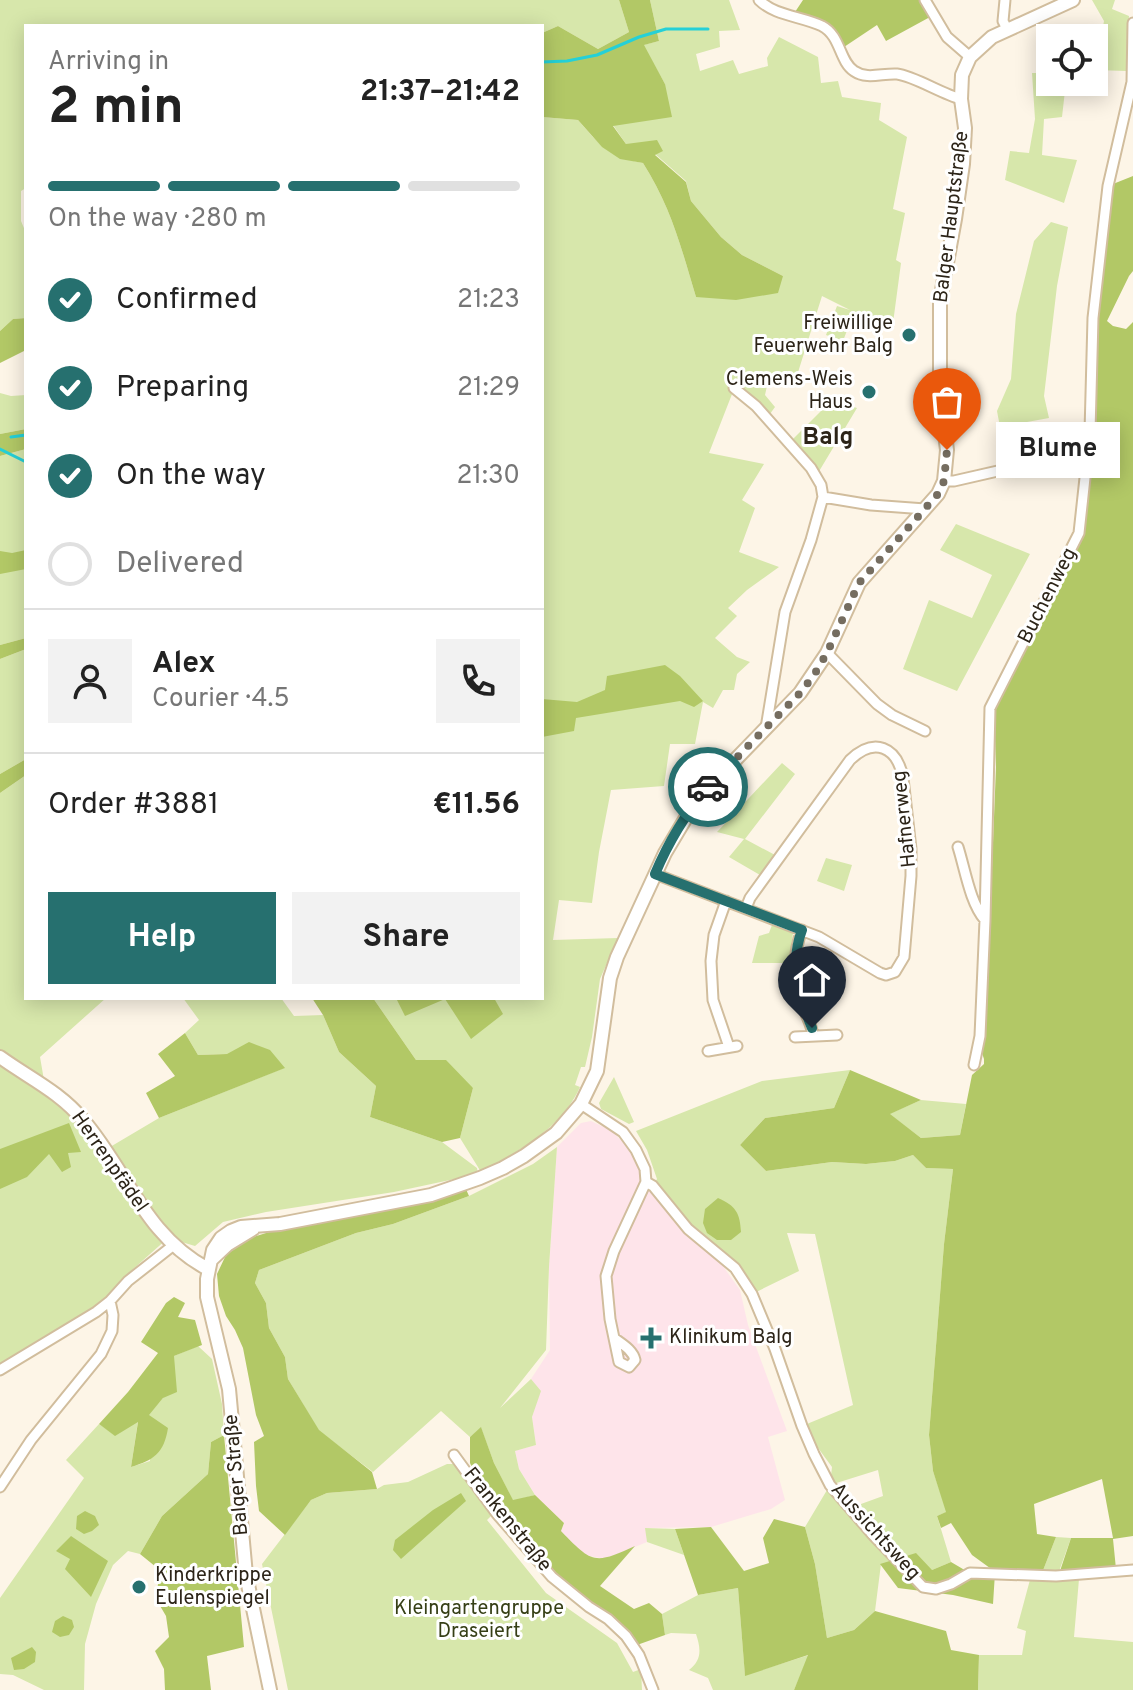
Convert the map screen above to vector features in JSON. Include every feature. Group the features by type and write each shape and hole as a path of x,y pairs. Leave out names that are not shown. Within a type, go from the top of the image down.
{"street":[{"path":"759,0 767,8 826,28 836,39 854,72 904,76 961,99"},
{"path":"925,0 947,37 970,57 979,47 1007,29 1073,0"},
{"path":"1005,0 1003,21 1007,29"},
{"name":"Buchenweg","path":"974,1065 980,1036 990,708 1079,533 1090,432 1093,318 1108,186 1132,82 1133,27"},
{"name":"Balger Hauptstraße","path":"944,481 947,450 940,395 940,301 963,164 965,128 962,75 970,57"},
{"path":"734,388 756,406 811,468 821,485 823,497 785,612 766,728"},
{"path":"210,1264 213,1250 221,1238 241,1227 316,1218 431,1195 503,1168 543,1144 565,1124 594,1081 610,978 665,853 693,806 814,675 859,583 938,494 944,481 1055,458 1090,432"},
{"path":"823,497 925,509"},
{"path":"827,653 877,704 925,731"},
{"name":"Hafnerweg","path":"746,908 750,898 850,760 865,748 880,747 894,755 901,767 911,849 904,957 897,970 891,974 880,973 802,930"},
{"path":"958,847 970,888 985,920"},
{"path":"655,874 802,930 795,973 813,1036"},
{"path":"708,1051 733,1046 713,1000 711,961 714,935 726,901"},
{"path":"795,1037 837,1035"},
{"name":"Herrenpfädel","path":"0,1057 66,1101 96,1136 152,1223 190,1259 210,1264"},
{"name":"Aussichtsweg","path":"581,1104 623,1132 645,1169 646,1182 653,1186 688,1229 735,1268 752,1294 802,1426 830,1485 923,1587 936,1589 970,1573 1056,1576 1133,1570"},
{"path":"614,1338 606,1276 614,1251 646,1182"},
{"path":"0,1370 96,1312 128,1281 175,1244"},
{"name":"Balger Straße","path":"210,1264 207,1297 229,1389 246,1575 270,1690"},
{"path":"1,1485 31,1440 101,1354 112,1331 110,1301"},
{"name":"Frankenstraße","path":"454,1455 497,1514 552,1577 626,1636 639,1655 653,1690"}],"shaded area":[{"name":"Klinikum Balg","path":"591,1121 612,1131 631,1151 653,1186 710,1248 740,1290 748,1325 787,1431 768,1437 785,1500 771,1509 711,1527 646,1528 647,1542 606,1559 584,1555 561,1531 564,1523 535,1495 519,1469 515,1451 536,1445 532,1417 540,1391 531,1379 550,1350 549,1267 557,1147 581,1123"}],"green space":[{"path":"0,0 619,0 629,32 598,49 558,26 544,32 544,24 24,24 24,189 21,191 21,221 24,228 24,318 13,319 0,331"},
{"path":"619,0 650,0 659,41 644,45 665,84 672,117 613,126 626,144 657,140 663,151 655,155 686,182 691,201 721,237 742,255 783,276 778,293 736,300 696,297 668,212 643,163 620,159 602,147 578,120 544,117 544,32 558,26 598,49 629,32"},
{"path":"650,0 729,0 740,30 719,31 720,47 696,54 700,71 733,60 739,74 768,66 767,58 779,37 818,57 821,83 838,81 842,97 881,103 879,120 907,137 893,209 905,213 896,260 901,263 893,323 869,319 854,312 843,341 826,335 837,306 850,310 822,296 794,385 769,377 765,395 775,407 767,418 734,389 709,453 764,464 742,500 755,508 739,552 779,567 728,608 737,616 715,638 737,657 750,662 737,674 734,690 723,690 713,708 703,702 695,744 670,744 664,786 611,790 592,903 559,900 553,940 618,938 600,979 585,1067 581,1067 575,1085 580,1087 572,1102 551,1126 524,1147 481,1172 460,1138 473,1088 416,1060 374,1000 544,1000 544,117 578,120 606,149 643,163 668,212 696,297 783,276 742,255 721,237 691,201 686,181 655,154 626,144 613,125 665,84 643,45 659,41"},
{"path":"803,0 919,0 930,17 886,41 877,25 844,47 828,25 795,12"},
{"path":"1092,0 1115,0 1112,9 1129,16 1126,71 1108,70 1108,24 1103,24"},
{"path":"1032,73 1036,73 1036,96 1064,96 1062,117 1044,119 1042,155 1077,160 1064,203 1005,180 1010,151 1029,153 1035,119"},
{"path":"1133,176 1133,271 1107,321 1126,329 1133,322 1133,1536 1113,1539 1116,1569 1059,1574 1071,1538 1113,1538 1102,1479 1034,1504 1037,1534 1056,1537 1042,1573 995,1573 993,1604 898,1588 880,1564 916,1553 932,1570 951,1562 987,1580 994,1571 972,1555 951,1523 941,1528 937,1516 946,1512 933,1471 929,1435 953,1169 926,1168 913,1155 895,1161 866,1164 832,1162 766,1171 740,1145 765,1118 834,1108 850,1070 921,1100 890,1114 921,1138 960,1135 972,1075 984,1064 981,1050 988,968 996,767 994,709 1083,537 1093,433 1092,345 1108,186"},
{"path":"1051,222 1068,227 1057,286 1044,396 1049,418 1000,427 997,411 1011,379 1016,314 1034,241"},
{"path":"24,318 24,351 0,363 0,331 13,319"},
{"path":"0,393 24,395 24,429 0,434"},
{"path":"832,400 857,408 818,473 792,440"},
{"path":"24,429 24,450 0,456 0,434"},
{"path":"24,450 24,639 0,645 0,456"},
{"path":"956,524 1030,554 957,691 903,669 929,600 972,618 992,575 940,550"},
{"path":"24,550 24,569 0,574 0,551"},
{"path":"24,639 24,650 0,659 0,645"},
{"path":"24,650 24,760 0,774 0,659"},
{"path":"665,665 703,701 694,707 680,701 576,718 574,731 544,737 544,699 577,702 605,690 607,676"},
{"path":"24,760 24,776 0,793 0,774"},
{"path":"782,763 795,774 745,839 775,855 760,875 729,857 744,839 717,832"},
{"path":"24,776 24,1000 104,1000 40,1057 45,1086 105,1150 159,1118 284,1068 227,1054 198,1055 185,1033 199,1020 184,1000 282,1000 294,1016 323,1015 339,1052 376,1086 370,1117 442,1142 477,1168 478,1174 223,1222 195,1246 168,1238 122,1279 98,1308 0,1366 0,1066 37,1082 0,1057 0,793"},
{"path":"826,858 852,865 844,891 817,881"},
{"path":"772,925 793,933 789,963 752,963 759,936 769,933"},
{"path":"313,1000 374,1000 416,1060 446,1060 473,1088 460,1138 442,1142 370,1117 376,1086 339,1052"},
{"path":"397,1000 443,1000 405,1016"},
{"path":"446,1000 495,1000 503,1014 471,1039"},
{"path":"185,1033 198,1055 227,1054 249,1042 270,1050 285,1068 159,1118 146,1093 175,1076 158,1054"},
{"path":"850,1070 834,1108 765,1118 740,1145 766,1171 832,1162 866,1164 895,1161 913,1155 926,1168 953,1169 929,1435 933,1471 947,1512 937,1516 951,1562 932,1570 881,1564 875,1611 854,1630 827,1638 815,1564 805,1527 830,1485 832,1467 802,1426 853,1405 815,1234 787,1233 799,1271 752,1294 735,1268 688,1229 653,1186 657,1179 647,1150 636,1131 762,1081","holes":["878,1470 883,1496 850,1508 830,1485"]},
{"path":"614,1077 634,1122 629,1124 601,1109 599,1103"},
{"path":"921,1100 966,1104 960,1135 921,1138 889,1114"},
{"path":"69,1123 81,1152 68,1153 71,1167 62,1172 49,1154 27,1177 0,1189 0,1149"},
{"path":"557,1147 546,1350 500,1408 531,1379 541,1391 532,1417 536,1445 515,1451 519,1469 535,1495 513,1501 481,1428 470,1437 441,1411 373,1472 319,1431 288,1379 285,1357 269,1328 266,1303 255,1283 259,1270 356,1233 393,1224 469,1196 533,1164"},
{"path":"465,1187 469,1196 393,1224 356,1233 259,1270 255,1283 266,1303 269,1328 285,1357 288,1379 319,1430 372,1472 377,1489 327,1493 311,1500 285,1535 259,1511 254,1442 264,1436 256,1415 243,1348 219,1296 217,1274 226,1255 250,1238 295,1224"},
{"path":"718,1198 733,1207 740,1220 741,1232 731,1240 717,1240 707,1233 703,1223 705,1209"},
{"path":"174,1297 185,1303 178,1317 195,1320 202,1345 174,1356 177,1392 163,1398 149,1415 168,1428 164,1444 152,1458 131,1467 138,1422 115,1436 99,1424 158,1353 141,1342 166,1303"},
{"path":"198,1346 212,1359 222,1404 224,1435 211,1442 208,1474 162,1516 140,1554 128,1551 113,1565 96,1604 85,1644 84,1690 44,1690 13,1675 0,1674 0,1598 84,1478 66,1460 99,1424 115,1435 138,1421 131,1467 150,1461 148,1415 163,1398 174,1356"},
{"path":"481,1427 494,1463 513,1500 535,1495 564,1523 561,1531 580,1550 594,1558 610,1556 635,1546 600,1586 634,1609 649,1603 662,1614 665,1635 637,1645 552,1577 482,1489 470,1463 470,1437"},
{"path":"224,1435 244,1647 207,1656 211,1690 165,1690 164,1669 155,1651 169,1637 166,1616 156,1599 156,1567 140,1554 162,1516 208,1474 211,1442"},
{"name":"Kleingartengruppe Draseiert","path":"447,1464 457,1467 494,1513 487,1520 546,1593 617,1643 633,1672 641,1669 642,1690 288,1690 262,1564 311,1500 327,1493 377,1489 408,1482"},
{"path":"461,1493 466,1501 401,1559 393,1550 395,1540"},
{"path":"85,1511 95,1516 99,1525 84,1534 76,1529 77,1516"},
{"path":"774,1519 805,1527 815,1564 827,1638 854,1630 875,1611 946,1631 951,1650 979,1655 978,1690 794,1690 808,1655 745,1676 738,1588 698,1595 675,1529 711,1527 744,1571 769,1563 763,1538"},
{"path":"645,1528 675,1529 684,1555 647,1542"},
{"path":"71,1536 108,1561 91,1597 65,1569 70,1559 56,1551"},
{"path":"1056,1537 1071,1538 1057,1577 1079,1579 1074,1637 1133,1642 1133,1690 978,1690 979,1655 1022,1655 1026,1631 1017,1628 1031,1576 1042,1573"},
{"path":"738,1588 745,1675 809,1655 794,1690 713,1690 708,1678 689,1670 699,1654 696,1634 665,1635 662,1614 698,1595"},
{"path":"63,1616 72,1620 74,1627 69,1635 60,1637 52,1632 55,1621"},
{"path":"32,1647 36,1652 35,1662 24,1669 14,1670 11,1658"}],"waterway":[{"path":"544,62 597,55 666,29 708,29"},
{"path":"11,437 24,435"},
{"path":"0,449 24,461"}],"way so far":[{"path":"708,787 814,675 859,583 938,494 944,481 947,450"}],"place":[{"name":"Freiwillige Feuerwehr Balg","path":"909,335"},
{"name":"Clemens-Weis Haus","path":"869,392"},
{"name":"Blume","path":"947,450"},
{"name":"Klinikum Balg","path":"651,1338"},
{"name":"Kinderkrippe Eulenspiegel","path":"139,1587"}],"district":[{"name":"Balg","path":"828,438"}],"route":[{"path":"708,787 680,825 655,874 802,930 795,958 795,973 802,1005 812,1028"}]}
